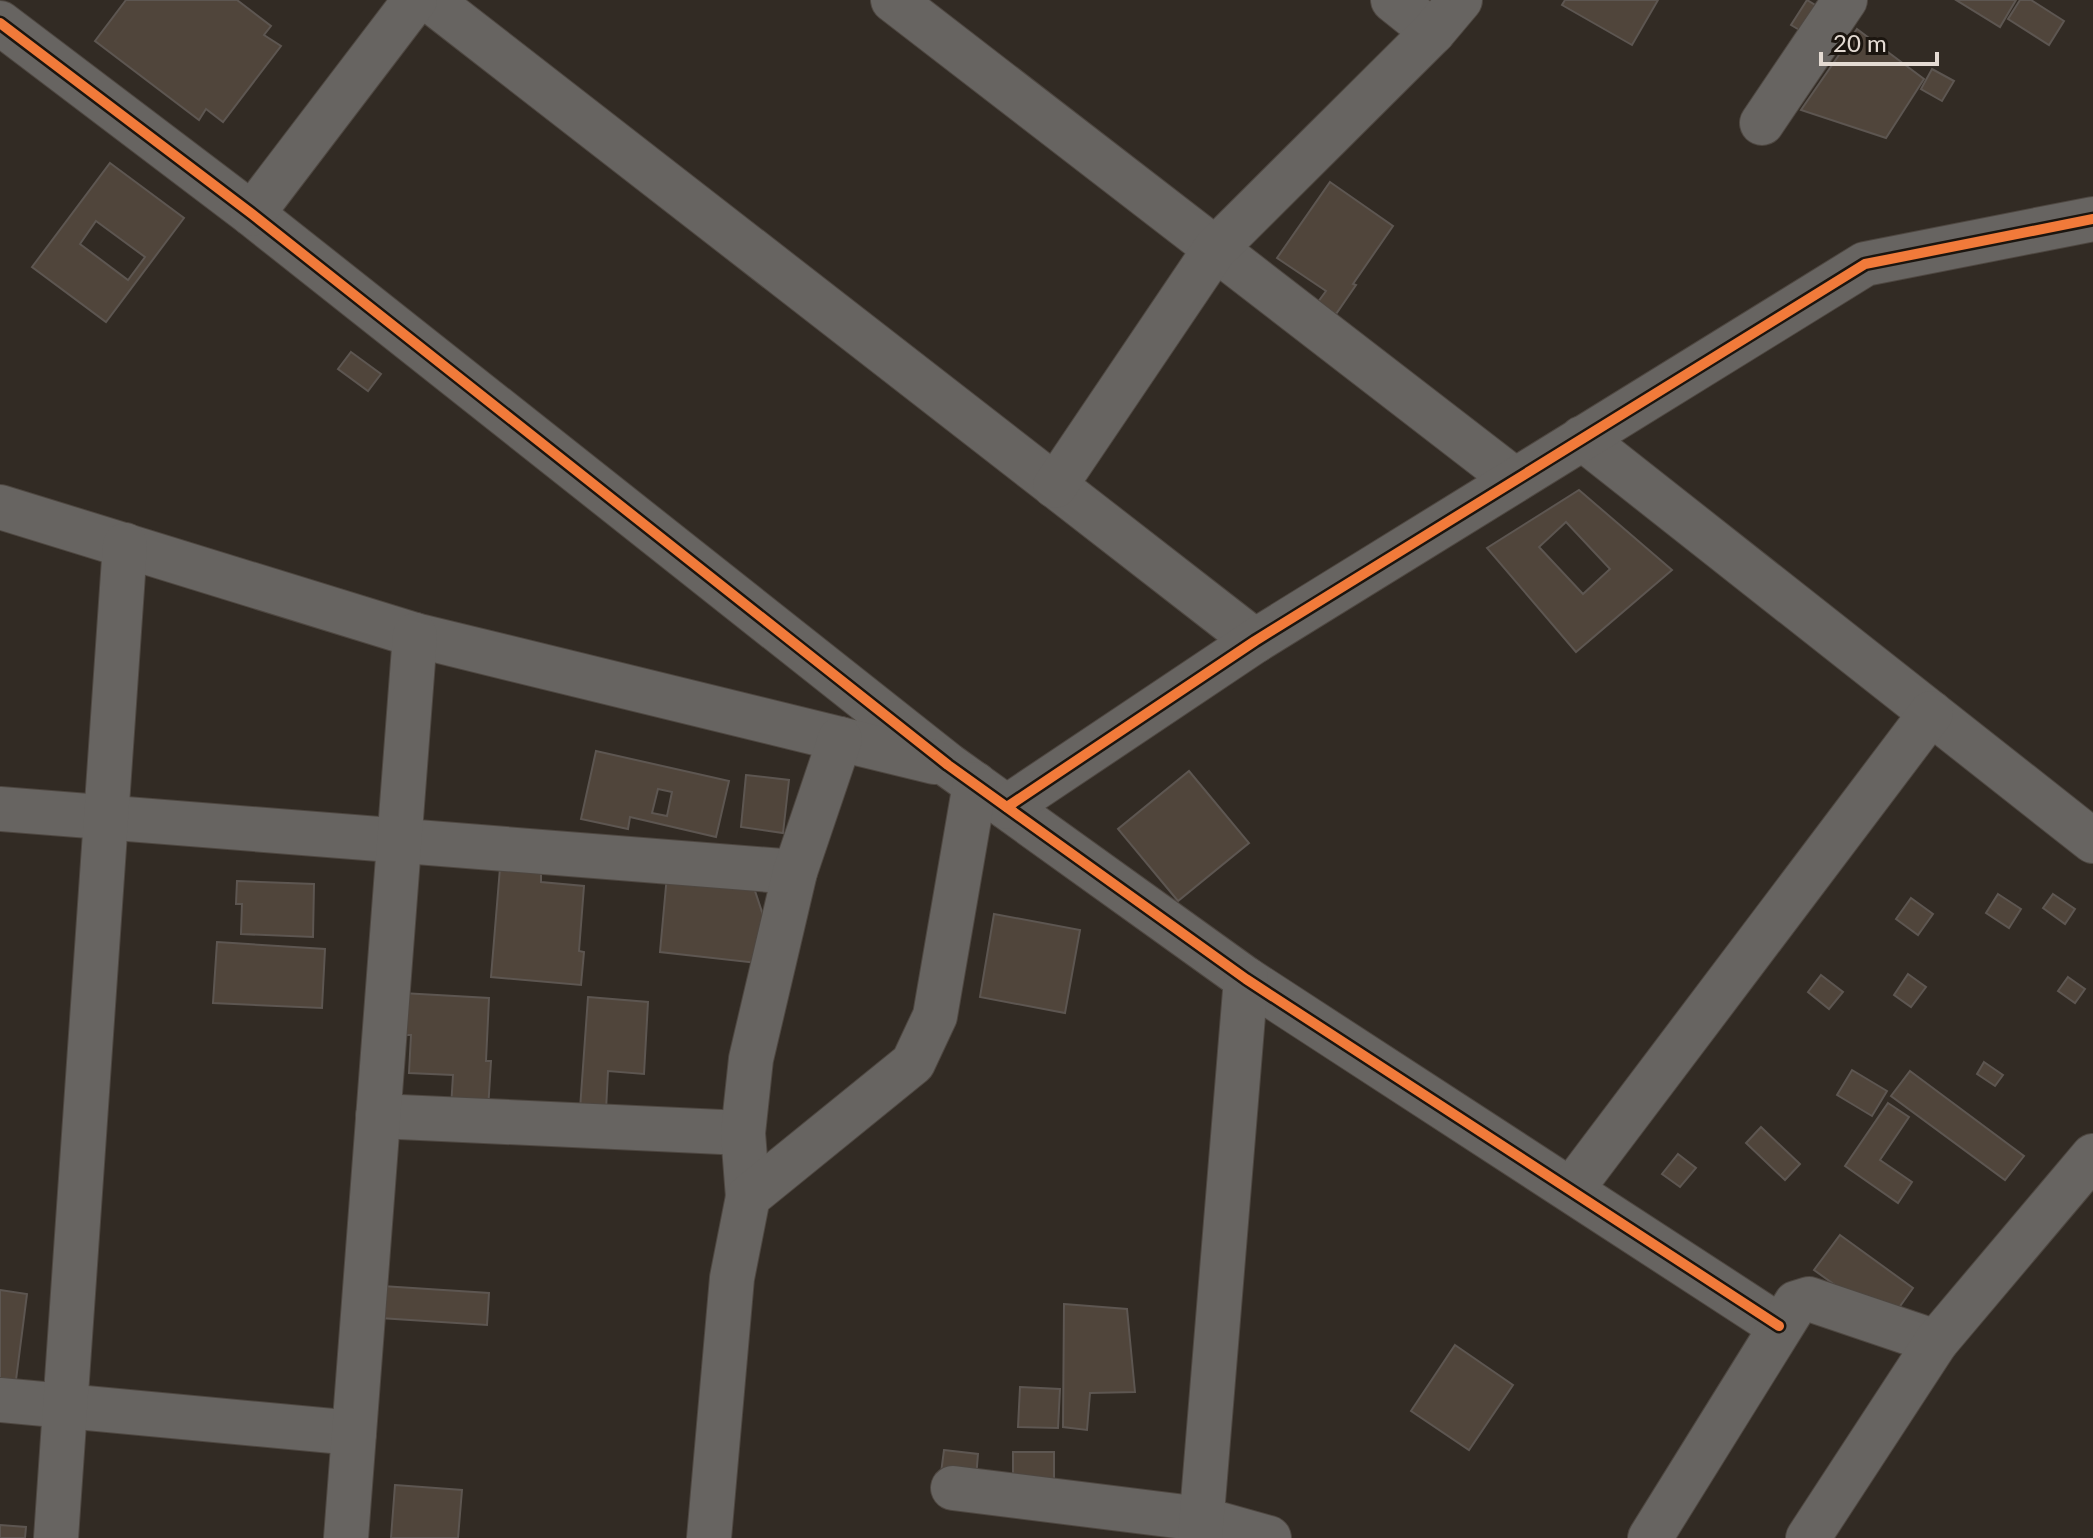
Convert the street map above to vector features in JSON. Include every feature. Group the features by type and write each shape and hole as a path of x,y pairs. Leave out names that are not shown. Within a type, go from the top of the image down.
{"street":[{"path":"252,214 415,0"},
{"path":"430,0 1255,641"},
{"path":"893,0 1515,480"},
{"path":"1055,486 1215,249 1446,16 1393,0"},
{"path":"1762,123 1845,0"},
{"path":"0,23 252,214 977,785 1246,979 1779,1326"},
{"path":"0,507 415,635 840,739 977,785 1255,641 1865,264 2093,219"},
{"path":"1582,438 2093,841"},
{"path":"56,1538 125,545"},
{"path":"346,1538 415,635"},
{"path":"1571,1190 1931,713"},
{"path":"709,1538 732,1278 748,1197 743,1133 751,1059 795,872 840,739"},
{"path":"748,1197 913,1063 935,1016 977,785"},
{"path":"0,809 795,872"},
{"path":"1200,1528 1246,979"},
{"path":"378,1116 743,1133"},
{"path":"1808,1538 1936,1342 2093,1156"},
{"path":"1650,1538 1796,1303 1809,1299 1936,1342"},
{"path":"0,1400 354,1433"},
{"path":"953,1488 1269,1538"}],"building":[{"path":"126,0 237,0 271,26 264,35 281,46 223,122 206,109 199,120 95,41"},
{"path":"1565,0 1658,0 1632,45 1562,5"},
{"path":"1807,0 1845,23 1830,48 1791,25"},
{"path":"1956,0 2016,0 2000,27"},
{"path":"2020,0 2031,0 2064,21 2049,45 2008,19"},
{"path":"1857,29 1924,79 1886,138 1801,110"},
{"path":"1932,69 1954,81 1942,101 1921,89"},
{"path":"110,163 184,218 106,322 32,267","holes":["96,221 145,257 128,280 80,244"]},
{"path":"1330,182 1393,226 1336,314 1318,302 1326,291 1277,258"},
{"path":"351,352 381,374 368,391 338,369"},
{"path":"1579,490 1672,570 1576,652 1487,548","holes":["1566,522 1610,569 1583,594 1539,547"]},
{"path":"596,751 729,781 716,837 630,817 628,829 581,819","holes":["658,789 672,792 667,816 652,813"]},
{"path":"1189,771 1249,843 1178,901 1118,829"},
{"path":"746,775 789,780 783,833 741,827"},
{"path":"500,868 541,872 541,882 584,886 579,951 584,952 581,985 491,977"},
{"path":"667,875 753,885 765,921 757,963 660,952"},
{"path":"237,881 314,884 313,937 241,934 242,904 236,904"},
{"path":"1998,894 2021,909 2009,928 1986,913"},
{"path":"2053,894 2075,909 2065,924 2043,908"},
{"path":"1911,898 1933,914 1918,935 1896,919"},
{"path":"994,914 1080,930 1065,1013 980,997"},
{"path":"217,942 325,949 322,1008 213,1003"},
{"path":"1908,974 1926,987 1911,1007 1894,995"},
{"path":"1821,975 1843,992 1829,1009 1808,992"},
{"path":"2068,977 2085,989 2075,1003 2058,991"},
{"path":"402,993 489,998 486,1061 491,1061 488,1110 451,1108 453,1075 409,1073 411,1035 400,1035"},
{"path":"588,997 648,1002 644,1074 608,1071 606,1111 580,1109"},
{"path":"1984,1062 2003,1075 1995,1086 1977,1074"},
{"path":"1852,1070 1887,1091 1872,1116 1837,1095"},
{"path":"1910,1071 2024,1156 2005,1180 1891,1096"},
{"path":"1888,1103 1909,1117 1880,1160 1912,1182 1898,1203 1845,1166"},
{"path":"1761,1127 1800,1164 1785,1180 1746,1143"},
{"path":"1678,1154 1696,1168 1680,1187 1662,1174"},
{"path":"1840,1235 1913,1288 1888,1323 1814,1270"},
{"path":"382,1286 489,1293 487,1325 380,1318"},
{"path":"0,1290 27,1294 16,1380 0,1378"},
{"path":"1064,1304 1127,1309 1135,1392 1090,1393 1087,1430 1063,1427"},
{"path":"1455,1345 1513,1385 1469,1450 1411,1411"},
{"path":"1020,1387 1060,1389 1058,1428 1018,1427"},
{"path":"944,1450 978,1454 976,1478 941,1473"},
{"path":"1013,1452 1054,1452 1054,1484 1013,1483"},
{"path":"395,1485 462,1490 458,1538 391,1538"},
{"path":"0,1525 26,1527 25,1538 0,1538"}],"cycle path":[{"path":"0,23 252,214 948,765 1246,979 1779,1326"},
{"path":"1007,807 1255,641 1865,264 2093,219"}]}
